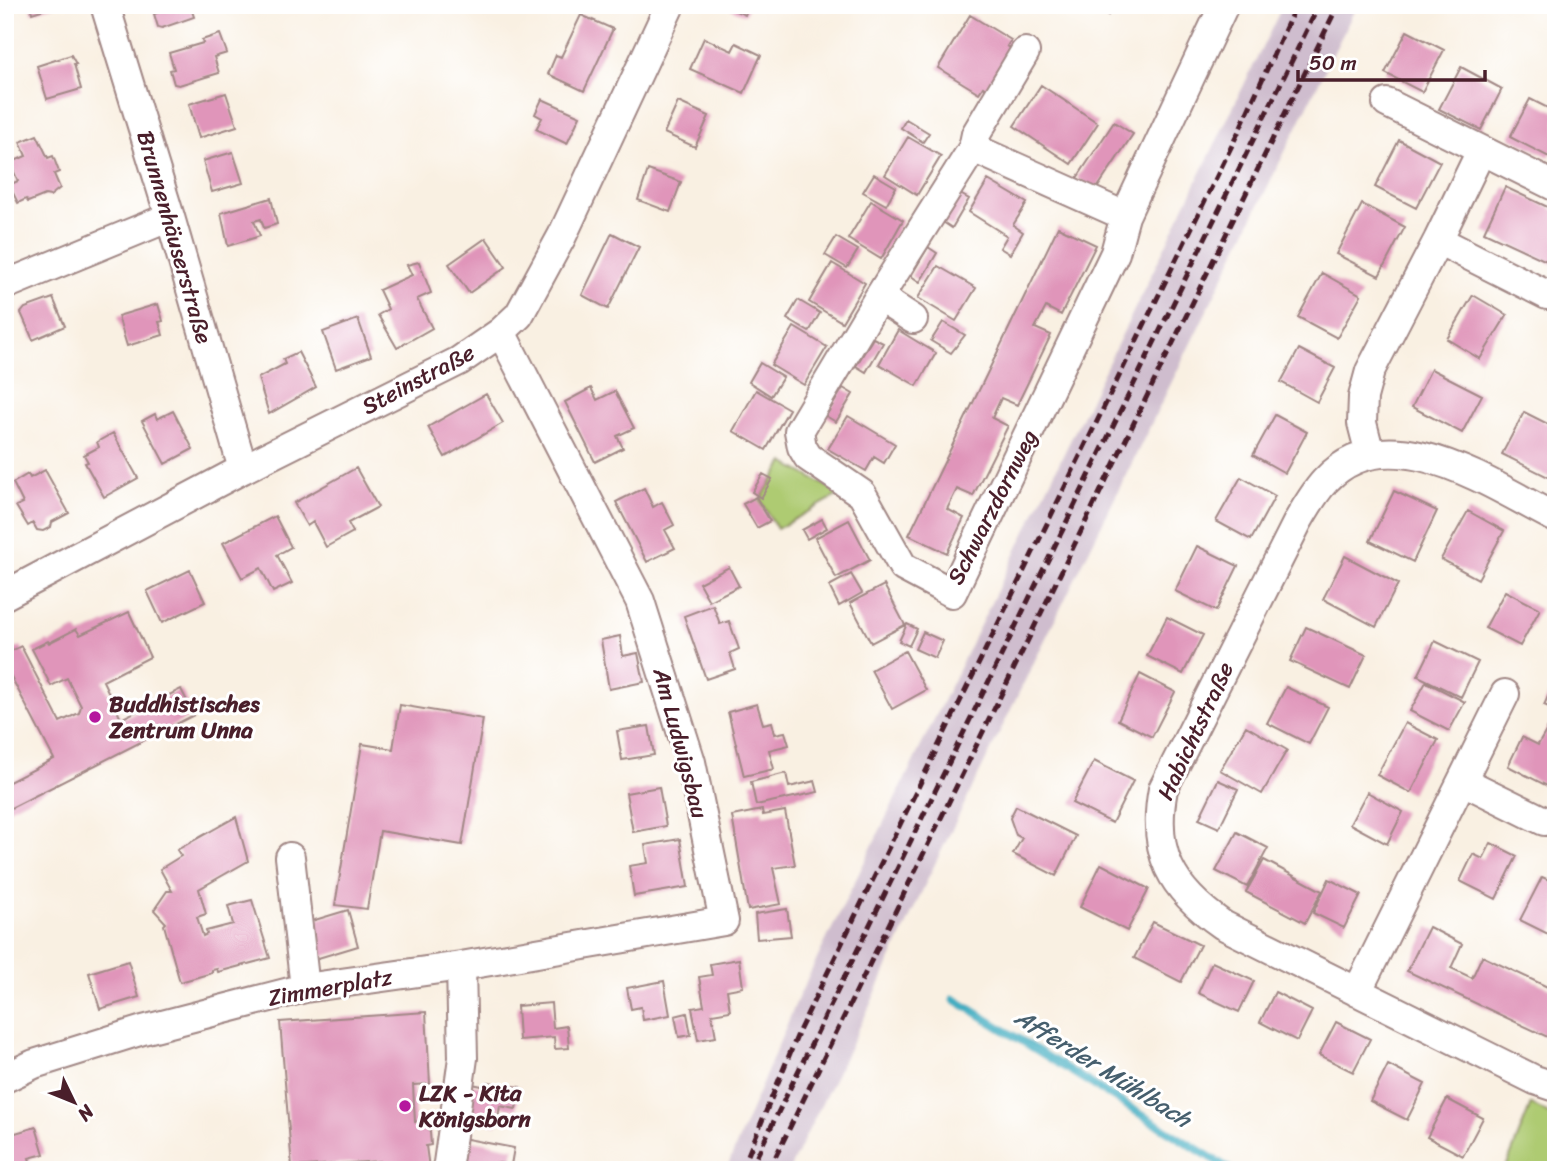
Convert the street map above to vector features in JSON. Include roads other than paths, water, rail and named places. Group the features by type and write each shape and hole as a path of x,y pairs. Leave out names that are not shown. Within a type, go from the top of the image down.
{"street":[{"name":"Brunnenhäuserstraße","path":"105,5 243,469"},
{"name":"Steinstraße","path":"5,594 243,469 459,361 501,332 519,315 562,236 670,5"},
{"name":"Schwarzdornweg","path":"1025,52 976,134 973,148 799,431 808,457 862,494 903,568 953,593 1115,253 1125,216 1224,5"},
{"path":"1387,103 1556,187"},
{"path":"973,148 1125,216"},
{"path":"1370,454 1362,423 1363,397 1370,371 1481,150"},
{"path":"5,285 170,217"},
{"path":"1438,240 1547,295"},
{"path":"879,297 913,319"},
{"name":"Am Ludwigsbau","path":"461,966 723,921 691,762 640,601 501,332"},
{"name":"Habichtstraße","path":"1556,518 1448,464 1406,453 1370,454 1335,472 1310,499 1163,789 1158,816 1162,846 1170,872 1201,910 1223,925 1535,1080 1556,1087"},
{"path":"1357,992 1505,694"},
{"path":"1463,781 1544,821"},
{"path":"290,857 305,988"},
{"path":"447,1170 463,1058 461,966"},
{"name":"Zimmerplatz","path":"5,1078 34,1063 143,1030 305,988 461,966"}],"waterway":[{"name":"Afferder Mühlbach","path":"954,999 1231,1170"}],"railway":[{"path":"748,1155 800,1029 1237,135 1296,5"},
{"path":"750,1170 1319,5"},
{"path":"769,1170 1338,5"}],"place":[{"name":"Buddhistisches Zentrum Unna","path":"95,717"},
{"name":"LZK - Kita Königsborn","path":"405,1106"}]}
